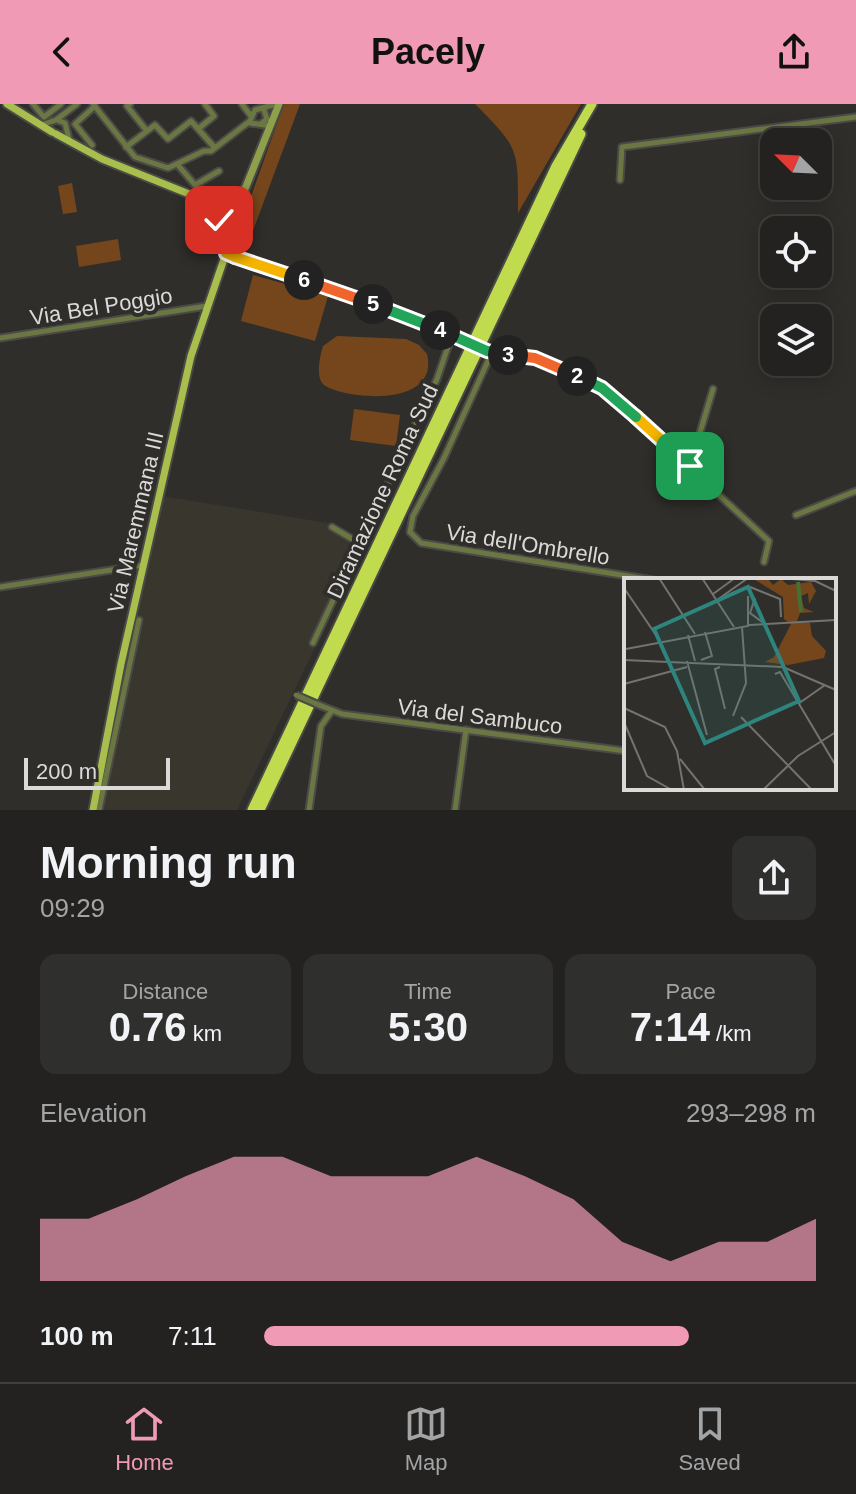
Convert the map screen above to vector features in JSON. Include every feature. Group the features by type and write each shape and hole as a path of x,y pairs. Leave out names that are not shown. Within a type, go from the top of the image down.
{"highway":[{"name":"Diramazione Roma Sud","path":"252,810 542,194 592,104"},
{"name":"Diramazione Roma Sud","path":"260,810 551,192 599,104"}],"main road":[{"path":"7,104 75,145 199,198 215,211 222,222 227,250"},
{"path":"199,198 231,198 239,204"},
{"path":"215,211 220,200"},
{"name":"Via Maremmana III","path":"93,810 191,356 227,250 232,223 241,213 239,204"},
{"path":"222,222 232,223"}],"street":[{"path":"33,104 44,117 63,104 69,110"},
{"path":"38,125 55,121 77,104"},
{"path":"130,104 127,106 147,131"},
{"path":"198,129 214,116 205,104"},
{"path":"242,104 266,140"},
{"path":"249,104 261,109 273,122"},
{"path":"261,109 278,104"},
{"path":"239,204 278,104"},
{"path":"92,145 75,124 94,105 135,157 160,167 178,165 215,148 245,125 267,119 261,109"},
{"path":"256,122 261,109"},
{"path":"55,121 54,133 62,134 69,110"},
{"path":"620,180 622,147 856,117"},
{"path":"55,121 66,126 75,145"},
{"path":"126,147 155,125 168,139 191,121 215,148"},
{"path":"256,122 273,122"},
{"path":"178,165 195,185 219,171"},
{"path":"231,198 246,183"},
{"path":"227,250 490,351 535,358 595,384 690,466 769,541 764,562"},
{"name":"Via Bel Poggio","path":"0,338 207,306"},
{"path":"313,643 437,379 452,335"},
{"name":"Via dell'Ombrello","path":"490,351 444,458 413,516 410,527 413,537 421,543 640,578"},
{"path":"690,466 713,389"},
{"path":"796,515 856,491"},
{"path":"332,527 359,543"},
{"path":"0,587 144,565"},
{"path":"99,810 139,620"},
{"path":"288,691 331,712 321,726 309,810"},
{"name":"Via del Sambuco","path":"331,712 624,751"},
{"path":"455,810 466,730"}],"shaded area":[{"path":"284,104 300,104 244,255 235,250 234,244"},
{"path":"475,104 581,104 518,213 518,175 513,151 501,131"},
{"path":"72,183 77,212 63,214 58,186"},
{"path":"118,239 121,260 79,267 76,246"},
{"path":"253,275 328,296 315,341 241,321"},
{"path":"337,336 406,339 419,345 427,354 427,373 418,385 403,393 384,396 364,396 331,388 322,383 319,365 323,346"},
{"path":"354,409 400,415 396,446 350,440"},
{"path":"162,496 334,524 346,535 366,541 237,810 95,810"}],"route":[{"path":"219,220 227,237 226,253 410,317 487,351 535,358 595,384 690,466"}]}
